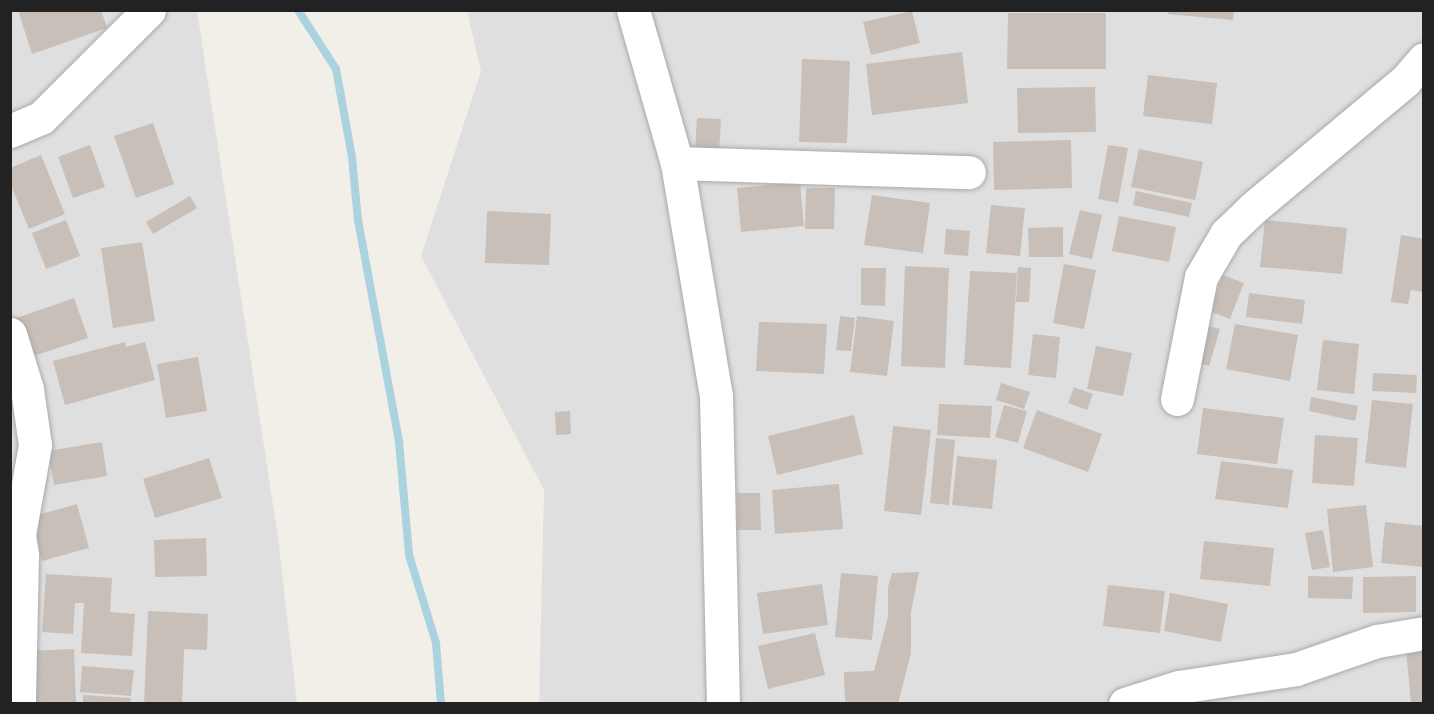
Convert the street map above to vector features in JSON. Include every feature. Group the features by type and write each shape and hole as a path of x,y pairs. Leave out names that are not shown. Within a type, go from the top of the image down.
{"street":[{"path":"10,131 41,118 149,10"},
{"path":"633,10 677,163 716,396 723,704"},
{"path":"1177,399 1201,277 1226,234 1253,208 1405,81 1424,59"},
{"path":"677,163 969,172"},
{"path":"10,334 27,389 35,444 15,535 22,555 18,704"},
{"path":"1125,704 1179,687 1296,669 1377,641 1424,633"}],"shaded area":[{"path":"10,11 197,11 278,537 297,703 11,703"},
{"path":"467,11 1423,11 1423,703 539,703 544,490 421,256 481,71"}],"building":[{"path":"18,10 101,10 107,28 32,54"},
{"path":"1168,10 1234,10 1233,20 1168,14"},
{"path":"912,11 920,43 871,55 863,22"},
{"path":"1008,13 1106,13 1106,69 1007,69"},
{"path":"962,52 968,103 872,115 866,64"},
{"path":"802,59 850,61 847,143 799,142"},
{"path":"1148,75 1217,83 1212,124 1143,116"},
{"path":"1095,87 1096,132 1018,133 1017,88"},
{"path":"697,118 721,119 719,153 695,151"},
{"path":"153,123 174,184 136,198 114,136"},
{"path":"1071,140 1072,188 994,190 993,142"},
{"path":"90,145 105,187 73,198 58,157"},
{"path":"1108,145 1128,148 1118,203 1098,199"},
{"path":"1139,149 1203,162 1195,200 1131,187"},
{"path":"41,155 65,214 29,229 10,183 10,168"},
{"path":"800,182 804,226 741,232 737,188"},
{"path":"806,188 835,188 834,229 805,229"},
{"path":"1136,191 1192,203 1189,217 1133,205"},
{"path":"872,195 930,203 923,253 864,245"},
{"path":"190,196 197,208 153,234 146,222"},
{"path":"991,205 1025,208 1020,256 986,253"},
{"path":"1080,210 1102,215 1092,259 1069,254"},
{"path":"487,211 551,214 549,265 485,263"},
{"path":"1119,216 1176,227 1169,262 1112,251"},
{"path":"66,220 80,256 46,269 32,233"},
{"path":"1265,220 1347,228 1342,274 1260,267"},
{"path":"1063,227 1063,257 1029,257 1028,228"},
{"path":"946,229 970,231 968,256 944,254"},
{"path":"1401,235 1424,239 1424,292 1411,290 1408,304 1391,302"},
{"path":"142,242 155,321 113,328 101,248"},
{"path":"1064,264 1096,270 1084,329 1053,323"},
{"path":"905,266 949,268 945,368 901,366"},
{"path":"1018,267 1031,268 1029,302 1016,302"},
{"path":"861,268 886,268 885,306 861,305"},
{"path":"970,271 1017,273 1011,368 964,365"},
{"path":"1223,275 1244,283 1230,319 1209,311"},
{"path":"1249,293 1305,300 1302,324 1246,317"},
{"path":"74,298 88,338 24,359 11,320"},
{"path":"840,316 855,318 851,351 836,350"},
{"path":"857,316 894,321 887,376 850,372"},
{"path":"759,322 827,324 824,374 756,371"},
{"path":"1235,324 1298,335 1290,381 1226,369"},
{"path":"1205,325 1220,329 1209,366 1194,362"},
{"path":"1033,334 1060,337 1056,378 1028,375"},
{"path":"1323,340 1359,344 1354,394 1317,390"},
{"path":"125,342 126,347 145,342 155,380 65,405 53,361"},
{"path":"1096,346 1132,353 1123,396 1087,389"},
{"path":"198,357 207,411 166,418 157,364"},
{"path":"1373,373 1417,375 1416,393 1372,391"},
{"path":"1001,383 1030,392 1024,409 996,400"},
{"path":"1074,387 1093,394 1087,410 1068,403"},
{"path":"1311,397 1358,406 1355,421 1309,411"},
{"path":"1372,400 1413,404 1406,468 1365,463"},
{"path":"939,404 992,406 990,438 937,435"},
{"path":"1004,405 1027,411 1018,443 995,437"},
{"path":"1203,408 1284,418 1277,464 1197,454"},
{"path":"1037,410 1102,434 1088,472 1023,448"},
{"path":"570,411 571,434 556,435 555,412"},
{"path":"854,415 863,454 777,475 768,436"},
{"path":"893,426 931,430 921,515 884,511"},
{"path":"1315,435 1358,438 1354,486 1312,483"},
{"path":"936,438 955,440 949,505 930,503"},
{"path":"102,442 107,476 54,485 48,451"},
{"path":"957,456 997,460 992,509 952,505"},
{"path":"209,458 222,498 155,518 143,479"},
{"path":"1221,461 1293,470 1288,508 1215,499"},
{"path":"839,484 843,529 775,534 772,490"},
{"path":"737,493 760,493 761,530 737,530"},
{"path":"77,504 89,548 42,561 30,517"},
{"path":"1366,505 1373,567 1333,572 1327,509"},
{"path":"1385,522 1424,526 1424,567 1381,563"},
{"path":"1323,530 1330,567 1312,570 1305,533"},
{"path":"206,538 207,576 155,577 154,540"},
{"path":"1204,541 1274,548 1270,586 1200,579"},
{"path":"919,572 911,612 911,653 898,704 855,704 845,701 844,672 874,671 888,617 888,587 892,573"},
{"path":"841,573 878,576 872,640 835,637"},
{"path":"46,574 112,578 110,612 135,614 132,656 81,653 84,603 75,603 73,634 42,632"},
{"path":"1308,576 1353,577 1352,599 1308,598"},
{"path":"1416,576 1416,612 1363,613 1363,577"},
{"path":"822,584 828,625 763,634 757,593"},
{"path":"1108,585 1165,591 1160,633 1103,626"},
{"path":"1170,593 1228,604 1221,642 1164,631"},
{"path":"148,611 208,614 207,650 184,649 182,704 144,704"},
{"path":"815,633 825,675 768,689 758,646"},
{"path":"1424,647 1424,704 1411,704 1406,649"},
{"path":"74,649 76,704 27,704 25,651"},
{"path":"82,666 134,670 131,696 80,692"},
{"path":"83,695 131,698 130,704 83,704"}],"waterway":[{"path":"298,10 336,69 352,157 358,220 399,442 409,555 436,643 441,704"}]}
